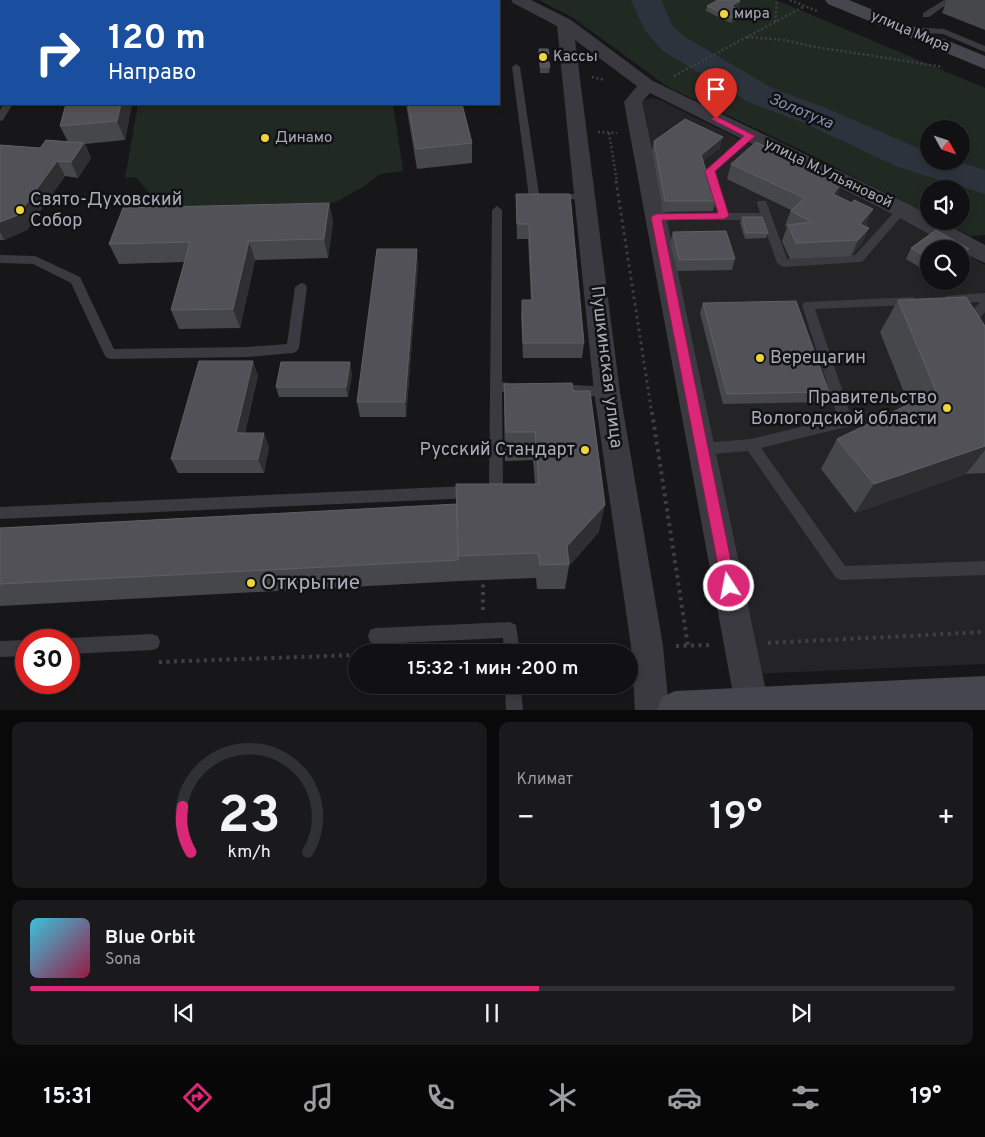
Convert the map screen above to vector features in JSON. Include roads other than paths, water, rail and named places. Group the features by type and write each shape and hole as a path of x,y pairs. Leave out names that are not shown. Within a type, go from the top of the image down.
{"main road":[{"name":"улица Мира","path":"834,0 985,63"},
{"path":"675,710 985,694"}],"street":[{"name":"улица М.Ульяновой","path":"519,0 565,24 647,85 902,210 985,255"},
{"name":"Пушкинская улица","path":"565,24 607,392 647,646 652,710"},
{"path":"647,85 633,102 703,450 752,707"}],"lane":[{"path":"926,16 948,0"},
{"path":"906,30 944,32 985,49"},
{"path":"516,67 534,197 584,197"},
{"path":"0,118 7,105"},
{"path":"724,216 710,171 750,136"},
{"path":"762,203 783,263 858,259 902,210"},
{"path":"0,514 496,491 497,210"},
{"path":"656,217 766,216"},
{"path":"0,258 36,260 76,280 110,354 247,352 293,348 301,287"},
{"path":"703,450 752,445 846,422 808,305 985,297"},
{"path":"968,335 964,328 985,304"},
{"path":"496,386 516,387"},
{"path":"546,389 607,392"},
{"path":"752,445 841,573 985,568"},
{"path":"376,636 510,630 511,644"},
{"path":"80,645 152,642"},
{"path":"0,649 15,648"},
{"path":"514,694 515,710"}],"waterway":[{"name":"Золотуха","path":"646,0 660,31 674,44 760,95 814,115 911,159 985,182"}],"place":[{"name":"мира","path":"724,14"},
{"name":"Кассы","path":"543,57"},
{"name":"Динамо","path":"265,138"},
{"name":"Свято-Духовский Собор","path":"20,210"},
{"name":"Верещагин","path":"760,358"},
{"name":"Правительство Вологодской области","path":"947,408"},
{"name":"Русский Стандарт","path":"585,450"},
{"name":"Открытие","path":"251,583"}]}
